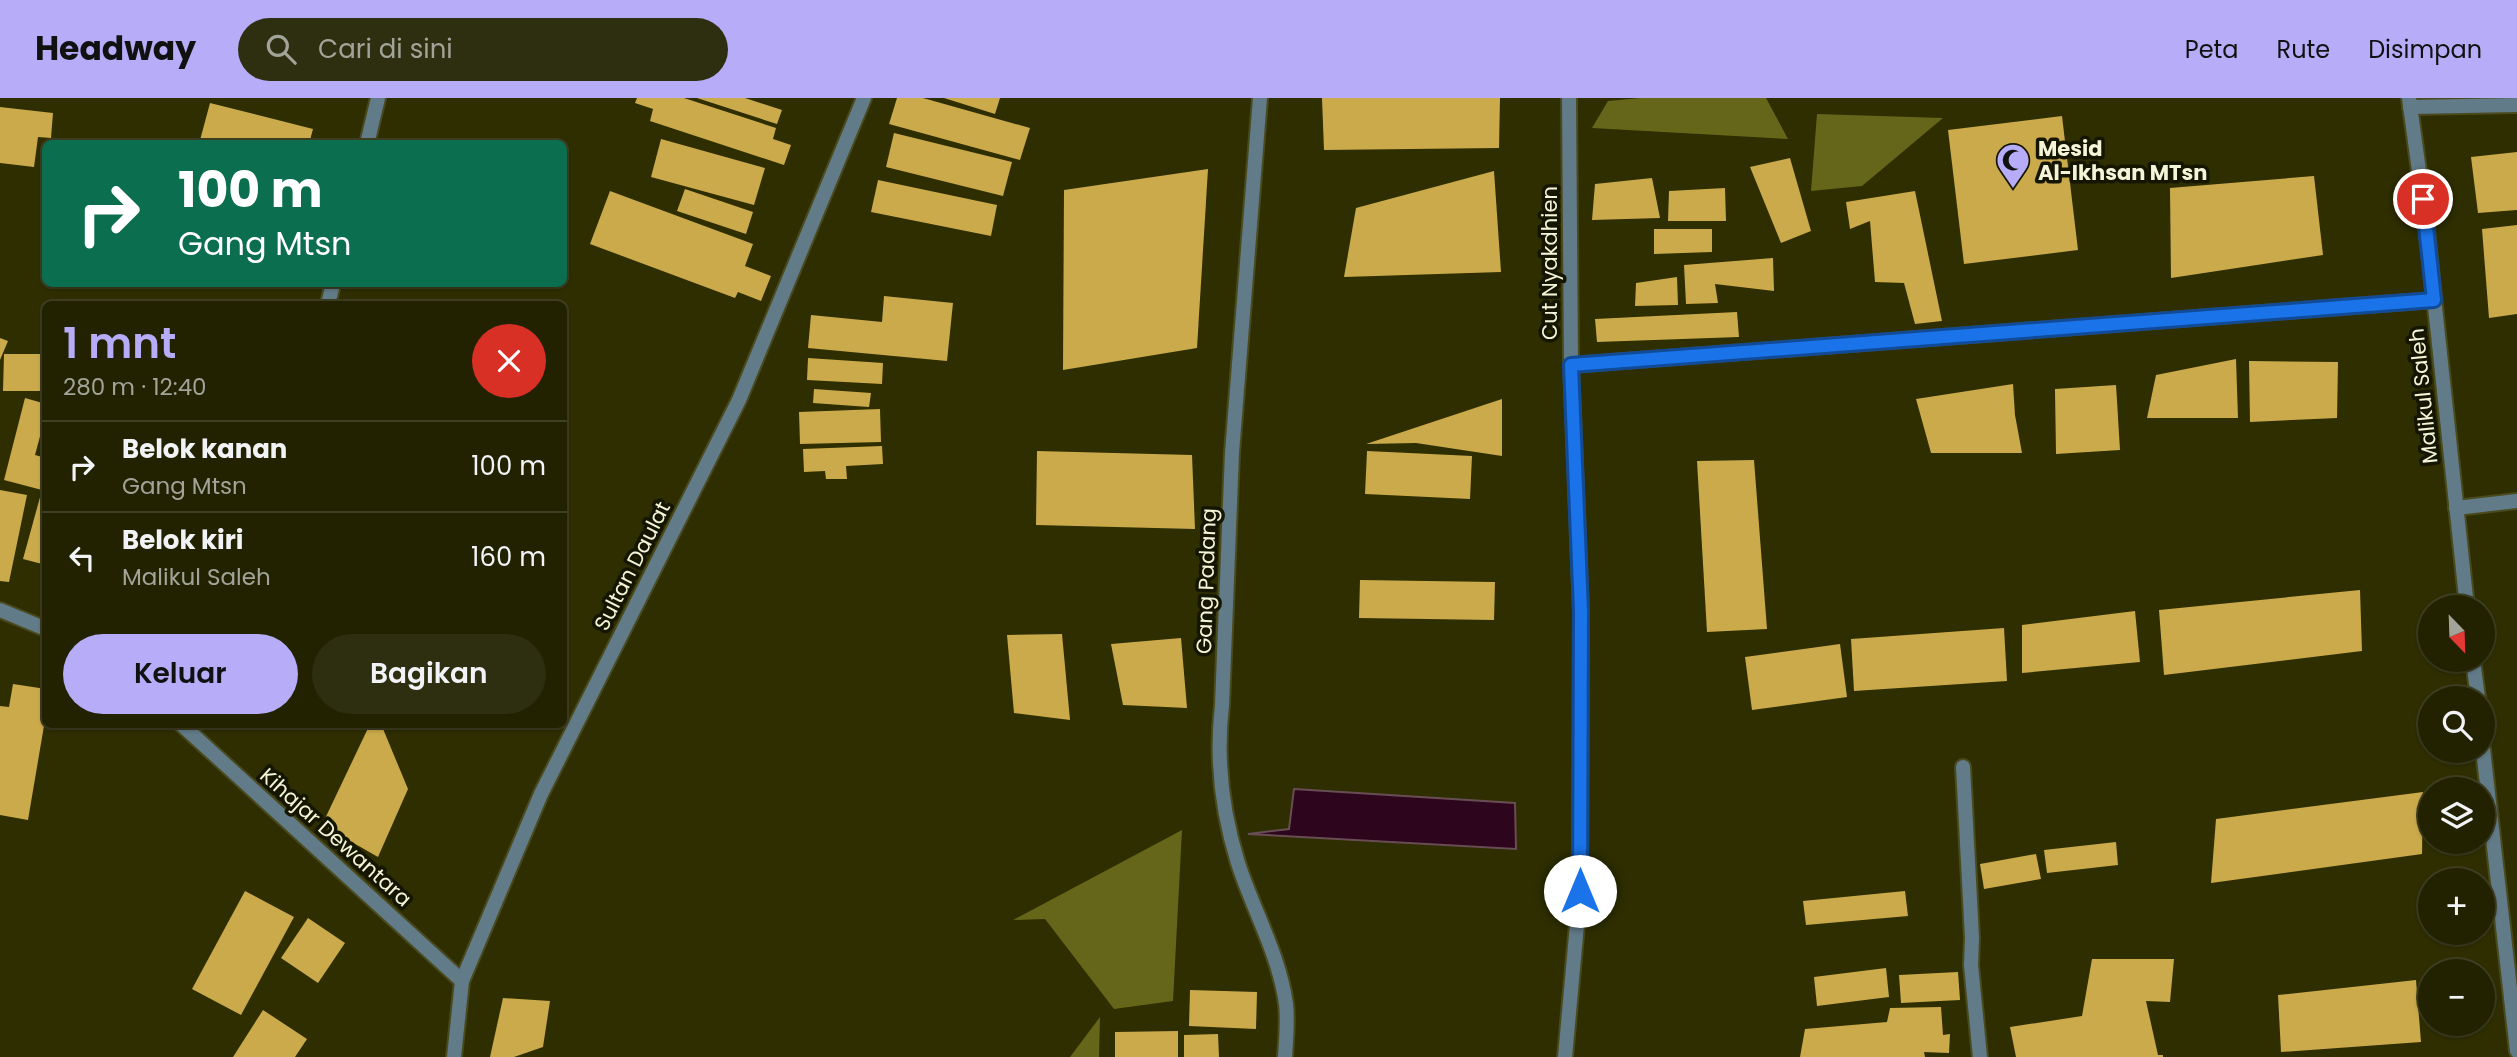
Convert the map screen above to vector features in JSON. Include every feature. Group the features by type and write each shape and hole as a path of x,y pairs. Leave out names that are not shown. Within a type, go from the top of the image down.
{"street":[{"path":"368,140 378,98"},
{"name":"Sultan Daulat","path":"454,1057 462,981 541,794 739,400 864,98"},
{"name":"Gang Padang","path":"1260,98 1232,453 1219,734 1222,787 1238,864 1269,942 1286,1004 1285,1057"},
{"name":"Cut Nyakdhien","path":"1565,1057 1580,891 1581,611 1571,365 1569,98"},
{"path":"2409,102 2517,105"},
{"name":"Malikul Saleh","path":"2409,102 2434,300 2466,595"},
{"path":"1571,365 2434,300"},
{"path":"2456,508 2517,501"},
{"path":"0,610 42,627"},
{"name":"Kihajar Dewantara","path":"185,728 462,981"},
{"path":"2485,763 2517,1051"},
{"path":"1963,767 1971,965 1980,1057"}],"shaded area":[{"path":"1640,98 1766,98 1788,139 1592,128 1608,101"},
{"path":"1817,114 1943,118 1862,186 1811,191"},
{"path":"1294,789 1515,803 1516,849 1248,834 1289,829"},
{"path":"1182,830 1173,1001 1114,1009 1045,919 1013,920"},
{"path":"1100,1017 1099,1057 1070,1057"}],"building":[{"path":"637,98 684,98 776,128 773,139 791,145 784,165 650,121 653,109 635,103"},
{"path":"697,98 745,98 782,110 777,124"},
{"path":"897,98 923,98 1030,128 1020,160 889,124"},
{"path":"944,98 1000,98 995,114"},
{"path":"1322,98 1500,98 1499,148 1324,150"},
{"path":"210,103 313,129 310,140 200,140"},
{"path":"0,107 53,113 51,138 38,137 34,167 0,163"},
{"name":"Mesid Al-Ikhsan MTsn","path":"2062,116 2078,250 1964,264 1948,130"},
{"path":"894,133 1012,162 1003,196 886,167"},
{"path":"661,139 765,168 754,205 651,177"},
{"path":"2517,152 2517,210 2478,213 2471,157"},
{"path":"1790,158 1811,231 1781,243 1750,167"},
{"path":"1208,169 1197,348 1063,370 1064,190"},
{"path":"1494,171 1501,272 1344,277 1356,208"},
{"path":"2314,176 2323,255 2171,278 2170,188"},
{"path":"1652,178 1660,218 1592,220 1595,184"},
{"path":"878,180 997,205 991,236 871,212"},
{"path":"1725,188 1726,221 1668,221 1669,191"},
{"path":"685,189 753,212 746,234 677,211"},
{"path":"610,191 753,244 745,266 771,276 761,301 738,292 735,298 590,244"},
{"path":"1915,191 1942,321 1915,324 1904,283 1875,282 1870,221 1850,229 1846,202"},
{"path":"2517,225 2517,314 2489,318 2482,229"},
{"path":"1654,229 1712,229 1712,252 1654,254"},
{"path":"1773,258 1774,291 1715,284 1718,303 1686,304 1684,265"},
{"path":"1677,277 1678,305 1635,306 1636,283"},
{"path":"884,296 953,303 947,361 808,348 811,315 882,322"},
{"path":"1737,312 1739,337 1597,342 1595,319"},
{"path":"0,338 8,341 0,360"},
{"path":"4,354 42,354 41,391 3,391"},
{"path":"808,358 883,363 882,384 807,380"},
{"path":"2236,359 2238,418 2147,418 2156,375"},
{"path":"2249,361 2338,362 2337,418 2250,422"},
{"path":"2013,384 2022,453 1931,453 1916,399"},
{"path":"2116,385 2120,450 2056,454 2055,389"},
{"path":"814,389 871,393 869,407 813,403"},
{"path":"25,398 42,403 42,429 35,455 42,457 42,490 4,480"},
{"path":"1502,399 1502,456 1416,443 1366,444"},
{"path":"880,409 881,442 800,444 799,412"},
{"path":"882,446 883,464 846,466 847,479 826,479 825,471 804,472 803,449"},
{"path":"1037,451 1192,455 1195,529 1036,525"},
{"path":"1367,451 1472,456 1470,499 1365,494"},
{"path":"1754,460 1767,629 1707,632 1697,461"},
{"path":"0,490 27,495 9,582 0,581"},
{"path":"42,490 42,564 23,559"},
{"path":"1360,580 1495,582 1494,620 1359,618"},
{"path":"2360,590 2362,651 2164,675 2159,610"},
{"path":"2135,611 2140,662 2022,673 2022,625"},
{"path":"2004,628 2007,681 1854,691 1851,639"},
{"path":"1062,634 1070,720 1014,713 1007,635"},
{"path":"1181,638 1187,708 1123,705 1111,644"},
{"path":"1840,644 1847,697 1752,710 1745,657"},
{"path":"13,684 42,688 44,728 28,820 0,815 0,706 9,707"},
{"path":"368,728 383,728 408,789 378,857 322,825"},
{"path":"2418,793 2418,854 2422,854 2211,883 2216,819"},
{"path":"2116,842 2118,865 2047,873 2044,850"},
{"path":"2036,854 2041,879 1984,889 1980,864"},
{"path":"245,891 294,917 241,1015 192,989"},
{"path":"1905,891 1908,916 1806,925 1803,901"},
{"path":"308,918 345,943 318,983 281,958"},
{"path":"2092,959 2174,959 2170,1002 2146,1001 2158,1055 2163,1057 2016,1057 2010,1027 2082,1016"},
{"path":"1886,968 1889,997 1817,1006 1814,977"},
{"path":"1958,972 1960,1000 1901,1003 1899,975"},
{"path":"2416,980 2418,1036 2421,1036 2421,1042 2281,1052 2278,995"},
{"path":"1190,990 1257,992 1256,1029 1189,1026"},
{"path":"503,998 550,1001 543,1047 514,1057 490,1057"},
{"path":"1941,1007 1943,1035 1950,1034 1949,1053 1924,1052 1925,1057 1800,1057 1805,1029 1887,1022 1890,1008"},
{"path":"263,1010 307,1039 295,1057 233,1057"},
{"path":"1178,1031 1178,1057 1115,1057 1115,1032"},
{"path":"1218,1034 1219,1057 1184,1057 1184,1035"}],"place":[{"name":"Mesid Al-Ikhsan MTsn","path":"2013,190"}],"route":[{"path":"1580,891 1581,611 1571,365 2434,300 2423,199"}]}
